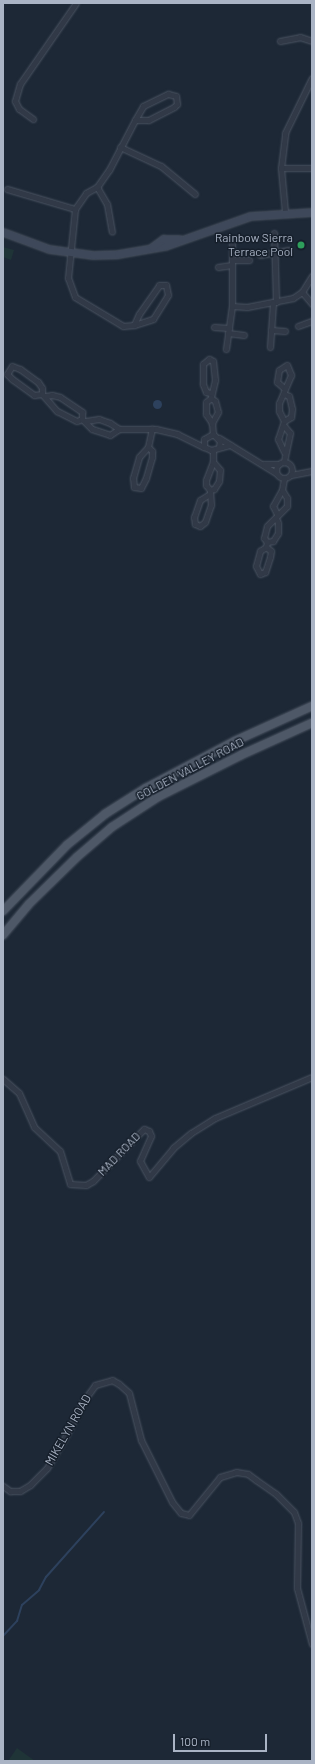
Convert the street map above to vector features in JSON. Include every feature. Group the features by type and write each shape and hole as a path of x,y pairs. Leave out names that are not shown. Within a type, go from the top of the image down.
{"main road":[{"name":"GOLDEN VALLEY ROAD","path":"3,911 67,845 105,814 146,788 235,741 312,706"},
{"name":"GOLDEN VALLEY ROAD","path":"3,935 30,904 77,857 112,827 158,797 262,745 312,723"}],"street":[{"path":"33,119 19,109 15,101 20,84 76,3"},
{"path":"280,42 300,37 312,41"},
{"path":"285,212 281,168 285,133 310,88 312,78"},
{"path":"134,325 156,287 166,286 168,295 153,319 134,325 123,326 75,297 68,278 75,209 86,193 97,187 109,170 120,147 135,120 143,106 168,94 176,96 177,104 174,107 148,120 135,120"},
{"path":"120,147 161,166 195,194"},
{"path":"281,168 312,168"},
{"path":"97,187 107,204 112,232"},
{"path":"7,189 75,209"},
{"path":"3,232 48,249 93,255 148,249 163,239 182,239 250,216 285,212 312,212"},
{"path":"270,347 274,303 274,233"},
{"path":"226,349 232,306 232,243"},
{"path":"260,255 275,254 289,250"},
{"path":"218,267 232,262 249,260"},
{"path":"232,306 247,307 274,303 293,298 302,292 312,276"},
{"path":"302,292 312,304"},
{"path":"298,326 312,321"},
{"path":"214,327 244,335"},
{"path":"271,330 285,331"},
{"path":"212,423 218,412 215,401 210,395 206,392 203,384 203,364 209,359 213,362 215,380 213,391 210,395 206,402 206,414 212,423 213,434"},
{"path":"119,429 110,422 99,419 84,420 77,421 57,411 50,405 44,395 42,388 38,382 20,369 12,366 8,374 12,378 34,395 44,395 52,394 60,397 82,412 84,420 92,429 110,435 119,429 152,428 195,441 204,447 213,450 230,445"},
{"path":"276,473 281,463 290,433 284,424 279,411 279,403 284,391 289,396 292,409 291,417 284,424 279,430 278,439 284,452"},
{"path":"148,447 152,451 148,472 143,486 134,487 133,478 139,458 148,447 152,428"},
{"path":"213,434 263,464 284,479"},
{"path":"195,441 204,439 213,434"},
{"path":"219,438 219,447"},
{"path":"204,439 204,447"},
{"path":"213,450 213,462 206,480 206,485 209,493 211,505 205,522 200,526 195,524 194,517 200,500 209,493 216,486 220,475 220,470 213,462"},
{"path":"263,464 281,463 300,473"},
{"path":"290,475 291,468"},
{"path":"282,490 288,498 287,506 276,516 270,521 266,526 264,538 267,544 271,551 265,572 260,574 256,570 258,558 267,544 273,541 278,533 278,523 276,516 273,506 282,490 284,479 290,475 312,471"},
{"name":"MAD ROAD","path":"3,1079 18,1093 34,1127 60,1150 70,1184 86,1186 93,1181 144,1129 149,1131 151,1136 140,1160 149,1177 173,1148 191,1133 215,1118 312,1077"},
{"name":"MIKELYN ROAD","path":"3,1486 10,1491 20,1491 30,1485 50,1462 82,1403 95,1385 112,1380 129,1393 141,1440 172,1502 181,1512 189,1516 220,1477 236,1472 248,1474 276,1494 294,1512 298,1523 297,1588 312,1644"}],"green space":[{"path":"3,247 14,250 11,260 3,257"},
{"path":"17,1748 35,1761 8,1761"}],"water":[{"name":"Rainbow Sierra Terrace Pool","path":"301,240 306,245 301,250 296,245"},
{"path":"157,399 162,404 157,409 152,404"}],"waterway":[{"path":"3,1636 17,1621 22,1605 39,1590 46,1577 104,1512"}],"place":[{"name":"Rainbow Sierra Terrace Pool","path":"301,245"}]}
